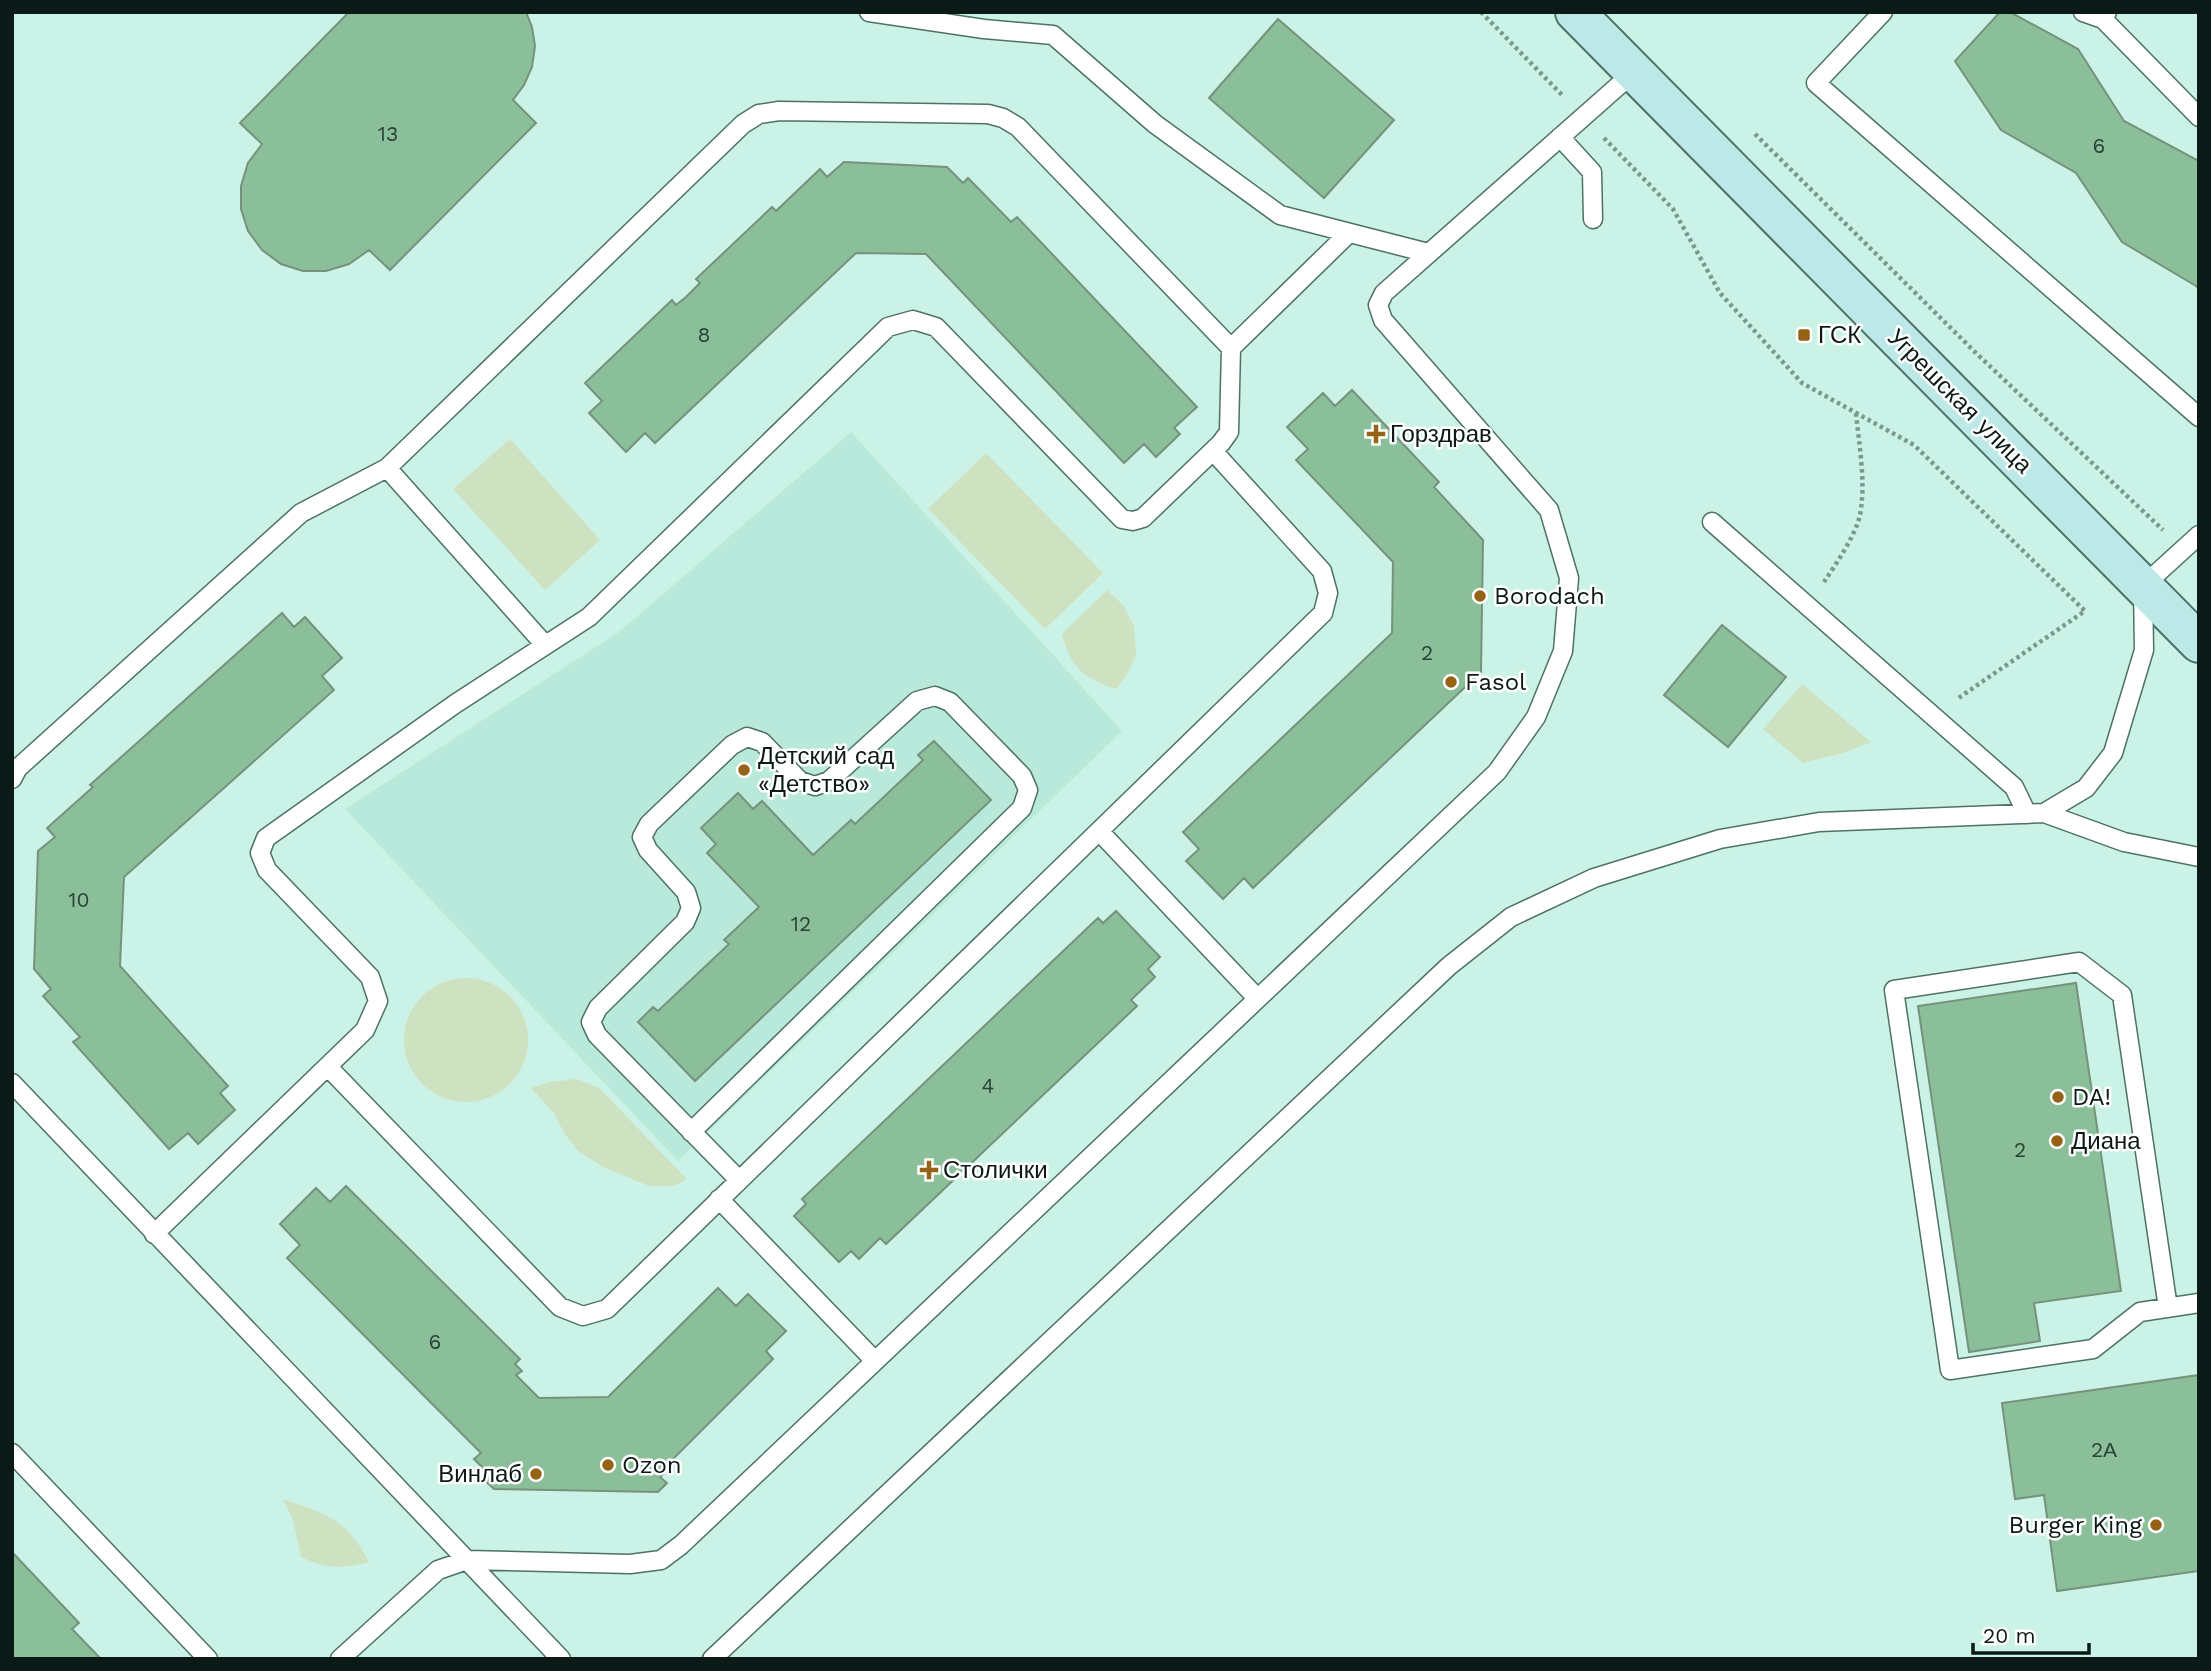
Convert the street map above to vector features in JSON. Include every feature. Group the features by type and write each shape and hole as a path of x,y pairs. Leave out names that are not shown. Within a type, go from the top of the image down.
{"main road":[{"name":"Угрешская улица","path":"1575,12 2198,641"}],"lane":[{"path":"869,12 984,29 1053,35 1155,124 1280,215 1428,254"},
{"path":"1883,12 1816,83 2199,417"},
{"path":"2083,12 2105,16 2199,117"},
{"path":"341,1659 438,1570 467,1560 630,1564 661,1560 681,1545 1497,772 1536,717 1563,651 1569,578 1549,510 1383,320 1378,305 1384,293 1634,72"},
{"path":"12,779 18,768 301,513 387,468 743,124 759,114 779,111 988,114 1003,118 1018,127 1231,348"},
{"path":"1560,137 1592,172 1593,219"},
{"path":"154,1234 365,1030 378,1001 370,977 267,870 260,853 266,838 455,704 589,617 888,327 913,320 936,327 1122,519 1133,521 1143,518 1213,451 1228,432 1231,348 1349,233"},
{"path":"328,1067 560,1307 583,1316 607,1309 1323,613 1328,593 1322,571 1213,451"},
{"path":"387,468 545,645"},
{"path":"1712,522 2014,787 2035,813"},
{"path":"2035,813 2086,788 2113,753 2144,650 2143,586 2199,535"},
{"path":"691,1132 1022,808 1028,790 1022,776 950,702 934,696 917,701 829,781 815,786 800,781 762,742 747,737 732,745 649,824 642,837 648,850 686,892 691,908 685,922 598,1008 591,1022 597,1035 691,1132 739,1180"},
{"path":"712,1659 1450,966 1511,917 1594,878 1720,839 1819,822 2035,813 2124,842 2199,858"},
{"path":"1099,831 1258,998"},
{"path":"2168,1308 2122,995 2078,962 1894,990 1950,1370 2093,1349 2140,1312 2168,1308 2199,1303"},
{"path":"12,1083 561,1659"},
{"path":"719,1199 875,1361"},
{"path":"12,1453 208,1659"}],"path":[{"path":"1481,12 1673,209 1720,293 1802,383 1914,445 2085,611 1933,716"},
{"path":"1751,130 1977,354 2184,548"},
{"path":"1808,606 1838,561 1859,519 1862,482 1856,413"}],"shaded area":[{"name":"Детский сад «Детство»","path":"851,432 1122,731 678,1161 345,809 619,632"},
{"path":"510,439 600,540 545,590 453,489"},
{"path":"986,453 1103,573 1045,629 928,509"},
{"path":"1107,590 1124,606 1134,627 1136,656 1116,689 1095,681 1080,670 1070,655 1062,634"},
{"path":"1802,684 1871,742 1843,753 1803,763 1763,729"},
{"path":"466,978 490,982 510,996 524,1016 528,1040 524,1064 510,1084 490,1098 466,1102 442,1098 422,1084 408,1064 404,1040 408,1016 422,996 442,982"},
{"path":"577,1079 599,1088 687,1179 674,1186 649,1186 605,1168 578,1151 564,1133 554,1113 531,1088 550,1082"},
{"path":"283,1499 324,1514 344,1527 361,1547 369,1562 334,1567 301,1557 293,1520"}],"building":[{"path":"349,12 526,12 535,46 532,67 513,100 536,123 390,270 369,250 349,264 326,271 303,271 281,264 262,250 248,231 241,209 241,186 248,163 262,144 240,123"},
{"path":"2000,12 2010,12 2078,49 2124,121 2199,161 2199,289 2122,242 2076,173 2001,130 1955,61"},
{"path":"1278,19 1394,120 1324,198 1209,98"},
{"path":"844,162 947,167 963,183 968,178 1011,222 1017,217 1197,407 1174,428 1180,434 1156,457 1144,444 1124,463 926,254 856,253 655,443 645,433 626,452 589,413 602,401 585,383 672,300 676,305 686,297 700,283 696,279 772,207 776,211 820,169 827,177"},
{"path":"1352,390 1439,482 1434,487 1483,540 1481,672 1253,888 1244,878 1223,899 1186,861 1199,849 1183,832 1392,633 1393,562 1296,460 1308,449 1287,427 1323,393 1335,406"},
{"path":"282,613 294,627 305,617 342,658 322,676 334,690 124,877 120,966 228,1086 220,1093 235,1110 198,1144 188,1133 169,1149 73,1042 80,1037 43,996 51,989 34,969 38,851 55,837 47,828 93,787 90,785"},
{"path":"1722,625 1786,677 1728,747 1664,695"},
{"path":"934,741 991,800 695,1081 638,1022 653,1007 658,1011 729,944 724,940 759,907 707,853 716,844 701,828 738,793 753,809 762,801 813,855 851,820 855,824 923,760 918,755"},
{"path":"1116,911 1160,957 1148,969 1155,977 1131,1000 1137,1006 886,1244 880,1238 859,1259 851,1251 839,1262 794,1216 806,1204 802,1199 1098,918 1103,923"},
{"path":"2076,983 2121,1291 2034,1303 2040,1341 1969,1352 1918,1006"},
{"path":"346,1186 520,1359 515,1364 522,1371 516,1375 539,1398 608,1397 718,1288 736,1306 748,1294 786,1331 766,1351 773,1359 671,1461 674,1464 660,1477 667,1483 658,1492 494,1489 481,1477 487,1472 474,1459 481,1453 287,1258 300,1245 280,1224 316,1188 330,1202"},
{"path":"2199,1375 2199,1571 2057,1591 2044,1495 2015,1499 2002,1403"},
{"path":"12,1552 79,1623 72,1629 101,1659 12,1659"}],"place":[{"name":"ГСК","path":"1804,335"},
{"name":"Горздрав","path":"1376,434"},
{"name":"Borodach","path":"1480,596"},
{"name":"Fasol","path":"1451,682"},
{"name":"Детский сад «Детство»","path":"744,770"},
{"name":"DA!","path":"2058,1097"},
{"name":"Диана","path":"2057,1141"},
{"name":"Столички","path":"929,1170"},
{"name":"Ozon","path":"608,1465"},
{"name":"Винлаб","path":"536,1474"},
{"name":"Burger King","path":"2156,1525"}]}
